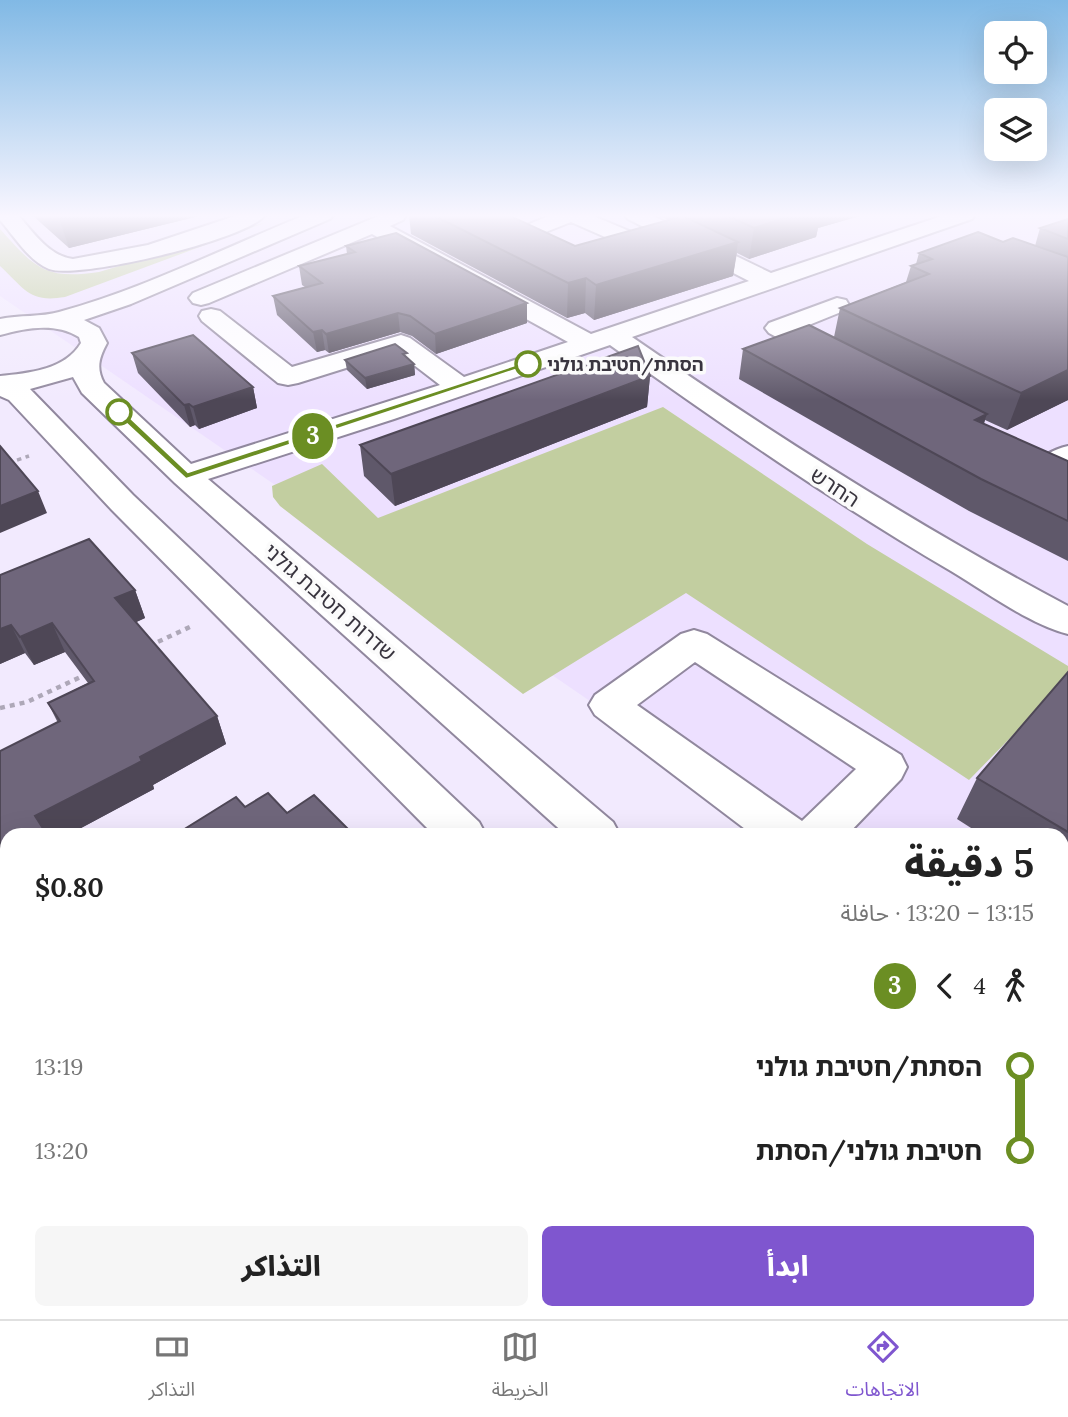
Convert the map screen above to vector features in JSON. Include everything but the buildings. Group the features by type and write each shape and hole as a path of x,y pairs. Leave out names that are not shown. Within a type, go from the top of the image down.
{"street":[{"path":"0,327 50,321 123,299 176,277"},
{"path":"0,385 43,378 69,368 90,346 97,329 117,312 178,277"},
{"path":"256,277 206,307 288,377 401,344 461,387"},
{"name":"החרש","path":"476,277 601,339 864,505 1068,622"},
{"path":"759,277 770,282"},
{"path":"186,476 461,387 786,277"},
{"path":"837,305 778,328 863,372"},
{"path":"0,306 12,314 85,328 90,346"},
{"name":"שדרות חטיבת גולני","path":"90,346 85,373 92,387 186,476 589,828"},
{"path":"0,385 19,394 122,502 456,828"},
{"path":"777,828 609,705 694,643 887,767 825,828"}],"path":[{"path":"147,647 231,608"},
{"path":"0,708 27,702 99,669"}],"shaded area":[{"path":"0,277 1068,277 1068,828 775,828 0,296"}],"green space":[{"path":"11,277 120,277 65,297 43,298 22,287"},
{"path":"663,407 867,544 1068,666 1068,679 969,780 686,593 523,694 280,506 273,497 272,486 322,464 378,518"}],"bus line":[{"name":"3","path":"119,412 186,476 528,364"}],"place":[{"name":"הסתת/חטיבת גולני","path":"528,364"}]}
